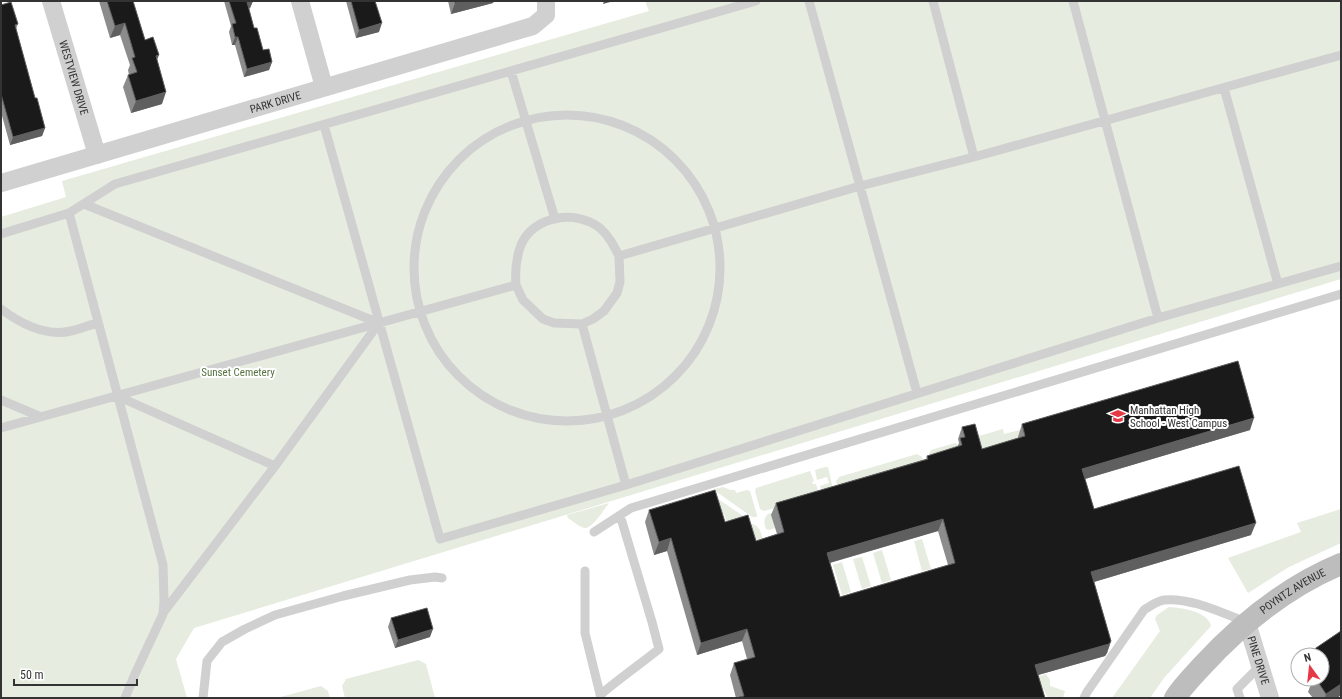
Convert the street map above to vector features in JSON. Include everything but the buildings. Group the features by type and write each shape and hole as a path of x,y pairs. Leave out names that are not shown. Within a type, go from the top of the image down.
{"street":[{"name":"WESTVIEW DRIVE","path":"51,1 97,155"},
{"path":"300,1 324,87"},
{"name":"PARK DRIVE","path":"1,183 533,26 546,8"},
{"name":"POYNTZ AVENUE","path":"1175,698 1182,688 1225,642 1247,623 1280,598 1306,582 1341,564"},
{"name":"PINE DRIVE","path":"1247,623 1270,698"}],"lane":[{"path":"1,234 69,214 115,184 756,1"},
{"path":"809,1 917,393"},
{"path":"933,1 974,157"},
{"path":"1073,1 1158,318"},
{"path":"620,256 715,227 860,186 974,157 1340,57"},
{"path":"511,71 555,219"},
{"path":"1224,88 1278,284"},
{"path":"586,116 625,126 643,135 660,146 675,159 688,174 699,191 715,227 720,260 719,287 709,326 700,344 689,361 676,376 661,389 626,409 607,416 588,420 548,420 528,417 490,401 474,390 445,363 434,346 419,312 414,289 414,249 424,211 433,193 444,176 457,161 472,148 489,136 507,127 526,121 546,117 586,116"},
{"path":"324,125 440,539 626,485 1158,318 1341,266"},
{"path":"84,204 379,323"},
{"path":"69,214 163,565 163,614"},
{"path":"565,217 577,218 591,222 607,235 620,256 620,282 617,293 604,311 593,319 582,324 554,323 543,319 523,300 516,285 515,271 521,245 528,234 540,224 555,219 565,217"},
{"path":"1,428 516,285"},
{"path":"594,532 631,508 1341,294"},
{"path":"1,309 12,317 36,329 50,333 70,332 98,323"},
{"path":"126,698 135,674 163,614 275,466 379,323"},
{"path":"582,324 626,485"},
{"path":"117,396 275,466"},
{"path":"1,400 40,417"},
{"path":"601,697 619,679 659,649 652,622 618,517"},
{"path":"585,571 585,633 601,697"},
{"path":"203,698 207,661 222,642 245,629 275,615 343,596 410,580 435,577 442,578"},
{"path":"1084,698 1144,610 1155,603 1163,600 1184,601 1207,607 1247,623"},
{"path":"1240,698 1237,689 1260,666"}],"green space":[{"name":"Sunset Cemetery","path":"645,1 1341,1 1341,279 194,628 176,659 187,698 1,698 1,217 66,197 62,181 649,11"},
{"path":"1003,429 1004,434 1020,430 1021,448 979,461 972,438"},
{"path":"955,443 957,444 959,450 931,465 929,453 931,450"},
{"path":"917,454 922,457 925,467 772,515 775,528 769,530 766,529 764,521 768,514 839,493 836,481 839,477"},
{"path":"828,467 833,489 823,495 820,486 829,483 827,477 817,480 815,470"},
{"path":"810,471 814,481 812,482 813,484 816,484 819,495 764,511 760,509 755,491 756,488"},
{"path":"723,487 735,490 736,493 747,490 750,491 757,517 752,517 714,490"},
{"path":"713,497 749,520 728,526 724,514 718,515"},
{"path":"609,503 595,522 585,528 568,518 567,515"},
{"path":"1341,509 1341,543 1289,567 1248,593 1228,558 1301,532 1297,523"},
{"path":"752,524 760,530 765,548 753,551 745,526"},
{"path":"922,539 931,569 922,571 914,541"},
{"path":"882,550 891,580 882,583 873,553"},
{"path":"862,557 871,586 862,589 853,559"},
{"path":"842,562 851,592 842,595 833,565"},
{"path":"1169,607 1187,609 1200,614 1209,621 1211,626 1164,678 1150,698 1112,698 1160,631 1155,619 1157,615"},
{"path":"418,660 426,664 435,698 345,698 342,686 346,679"},
{"path":"1046,674 1050,680 1050,686 1065,691 1063,698 1048,698 1037,677"},
{"path":"321,686 328,691 330,698 277,698"}],"place":[{"name":"Manhattan High School - West Campus","path":"1118,416"}]}
